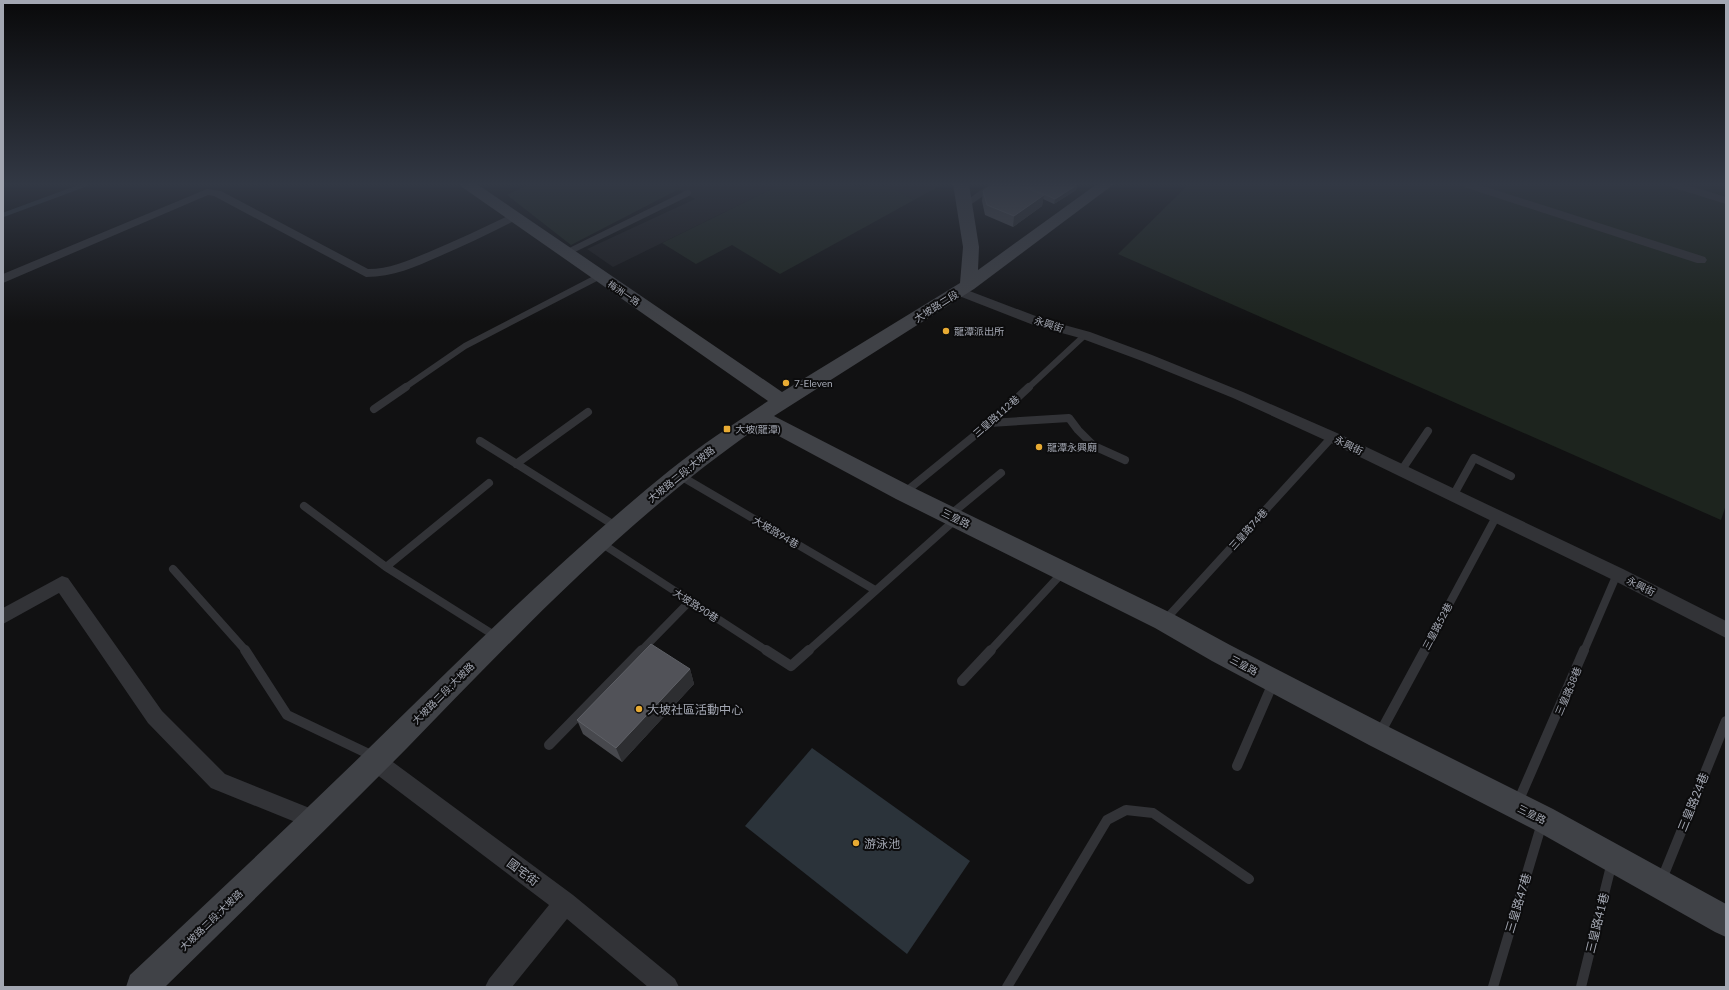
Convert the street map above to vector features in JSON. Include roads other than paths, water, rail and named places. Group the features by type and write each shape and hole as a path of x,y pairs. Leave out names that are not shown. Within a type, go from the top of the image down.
{"street":[{"path":"3,279 117,230"},
{"path":"286,230 366,273 382,273 399,269 487,230"},
{"name":"梅洲一路","path":"533,230 782,401"},
{"path":"964,288 971,247 969,230"},
{"name":"大坡路二段","path":"758,416 964,288 1043,230"},
{"path":"1608,230 1701,260"},
{"name":"永興街","path":"964,288 1041,323 1085,335 1147,358 1332,437 1617,574 1726,630"},
{"name":"大坡路二段;大坡路","path":"142,987 375,761 498,638 609,535 678,474 758,416"},
{"name":"三皇路","path":"758,416 904,493 1164,621 1379,736 1516,807 1543,819 1726,921"},
{"path":"3,617 62,583 155,718 218,781 314,820"},
{"name":"國宅街","path":"375,761 565,903 667,987"},
{"path":"497,987 565,903"}],"lane":[{"path":"566,253 612,230"},
{"path":"374,409 466,346 600,276"},
{"name":"三皇路112巷","path":"904,493 990,423 1085,335"},
{"path":"516,464 588,412"},
{"path":"990,423 1069,418 1078,430 1094,446 1125,460"},
{"path":"1401,471 1428,431"},
{"name":"三皇路74巷","path":"1164,621 1332,437"},
{"name":"大坡路90巷","path":"480,441 516,464 609,535 690,601 792,666 874,590"},
{"path":"1453,496 1474,458 1512,476"},
{"path":"874,590 1001,473"},
{"name":"大坡路94巷","path":"678,474 874,590"},
{"path":"386,566 489,483"},
{"path":"304,506 386,566 498,638"},
{"name":"三皇路52巷","path":"1379,736 1496,517"},
{"path":"173,569 243,646 287,715 372,756 375,761"},
{"path":"962,681 1065,571"},
{"name":"三皇路38巷","path":"1516,807 1617,574"},
{"path":"549,745 690,601"},
{"path":"1237,766 1274,680"},
{"name":"三皇路24巷","path":"1660,884 1726,721"},
{"path":"1007,987 1107,820 1126,810 1153,813 1249,879"},
{"name":"三皇路47巷","path":"1493,987 1543,819"},
{"name":"三皇路41巷","path":"1581,987 1613,858"}],"place":[{"name":"龍潭派出所","path":"946,331"},
{"name":"7-Eleven","path":"786,383"},
{"name":"大坡(龍潭)","path":"727,429"},
{"name":"龍潭永興廟","path":"1039,447"},
{"name":"大坡社區活動中心","path":"639,709"},
{"name":"游泳池","path":"856,843"}]}
